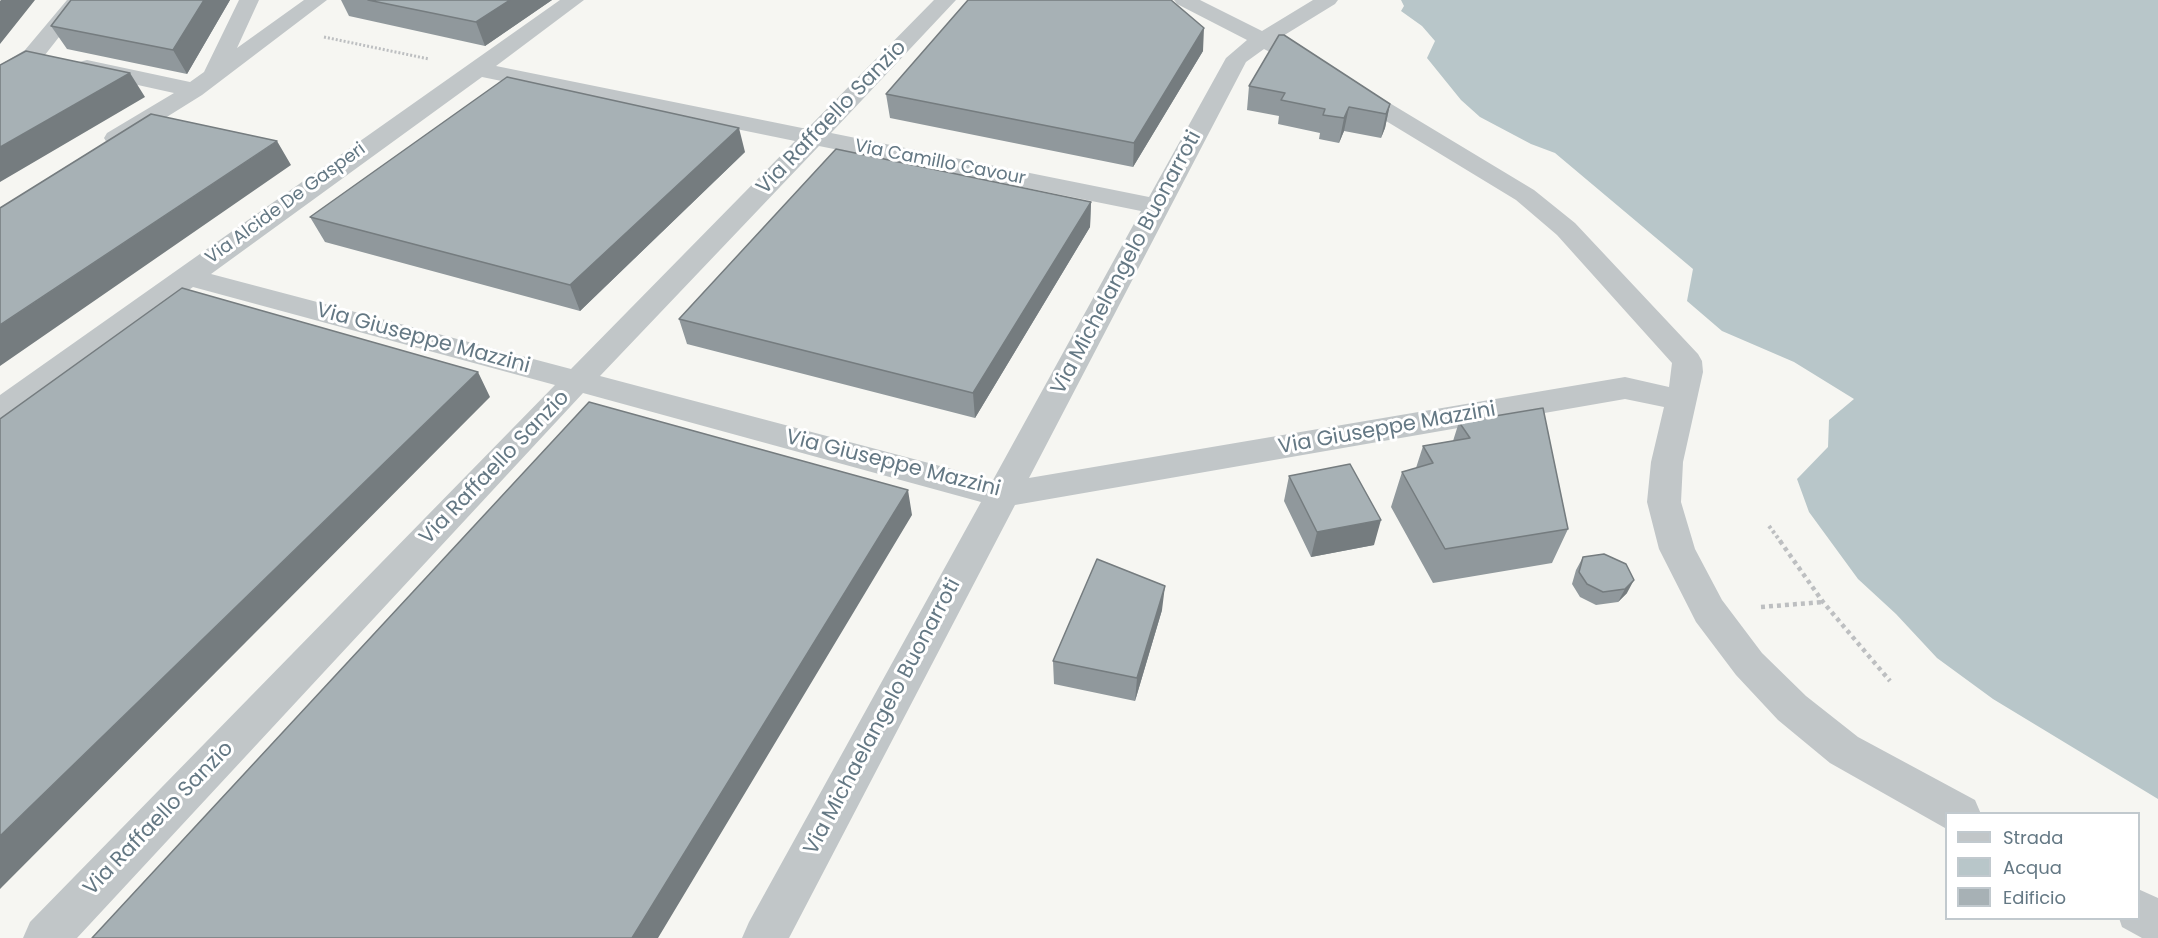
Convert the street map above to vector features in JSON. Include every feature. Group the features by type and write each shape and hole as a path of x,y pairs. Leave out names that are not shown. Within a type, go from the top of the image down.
{"street":[{"path":"0,74 33,55 78,0"},
{"path":"214,74 251,0 260,5 269,6 308,0"},
{"path":"97,150 194,90 317,0"},
{"name":"Via Alcide De Gasperi","path":"0,411 574,0"},
{"name":"Via Raffaello Sanzio","path":"46,938 578,380 946,0"},
{"path":"1184,0 1297,57 1525,195 1566,229 1687,361 1688,372 1667,462 1665,502 1677,549 1709,610 1749,664 1792,708 1844,750 1958,812"},
{"name":"Via Michelangelo Buonarroti","path":"1002,495 1237,58 1263,39 1328,0"},
{"path":"33,55 194,90"},
{"name":"Via Camillo Cavour","path":"476,69 1158,207"},
{"name":"Via Giuseppe Mazzini","path":"187,276 1002,495 1625,388 1681,400"},
{"name":"Via Michaelangelo Buonarroti","path":"765,938 1002,495"},
{"path":"2140,912 2158,922"}],"path":[{"path":"280,28 476,69"},
{"path":"1769,526 1823,602 1890,681"},
{"path":"1709,610 1823,602"}],"water":[{"path":"1401,0 2158,0 2158,799 1993,699 1937,658 1896,614 1858,579 1809,512 1797,479 1828,447 1829,420 1854,399 1794,362 1722,331 1687,301 1693,269 1555,153 1531,144 1480,117 1461,100 1427,58 1435,41 1422,26 1401,11 1404,6"}],"building":[{"path":"71,0 204,0 173,50 51,26"},
{"path":"368,0 510,0 476,22"},
{"path":"968,0 1171,0 1204,28 1134,143 886,94"},
{"path":"1279,35 1284,35 1390,104 1386,114 1349,107 1344,118 1323,115 1325,109 1281,100 1285,93 1249,86"},
{"path":"26,51 130,73 0,147 0,65"},
{"path":"507,77 739,128 570,285 310,217"},
{"path":"151,114 277,141 0,325 0,208"},
{"path":"836,149 1091,202 973,393 679,319"},
{"path":"182,288 478,372 0,836 0,419"},
{"path":"589,402 908,490 632,938 92,938"},
{"path":"1543,408 1568,529 1445,549 1402,472 1433,463 1423,446 1470,438 1459,422"},
{"path":"1350,464 1381,520 1317,532 1289,476"},
{"path":"1604,554 1626,564 1634,580 1625,589 1603,592 1587,584 1579,572 1583,557"},
{"path":"1097,559 1165,586 1137,678 1053,661"}]}
